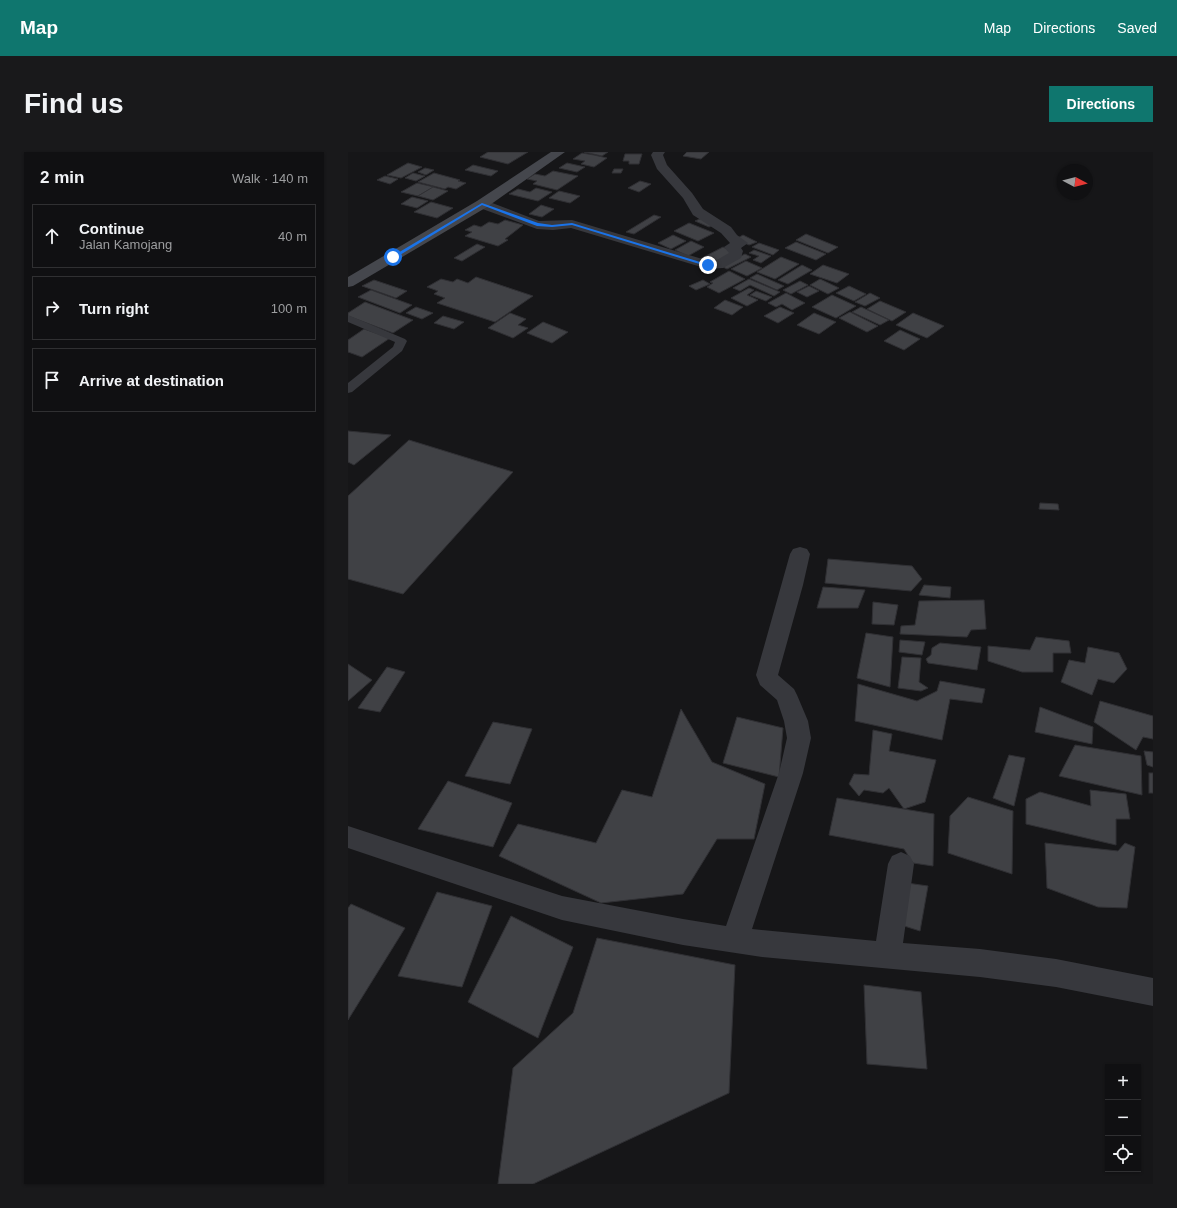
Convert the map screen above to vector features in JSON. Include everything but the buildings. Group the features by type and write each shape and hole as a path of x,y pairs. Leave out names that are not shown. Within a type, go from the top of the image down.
{"main road":[{"path":"348,283 482,204 559,152"}],"street":[{"path":"482,204 537,225 552,226 572,224 708,265 718,265 736,255 736,251 731,247 741,243 732,238 726,230 695,208 688,196 661,166 657,155 659,152"},
{"path":"735,940 791,773 799,738 796,722 786,695 768,680 767,675 793,585 800,554"},
{"path":"348,838 562,908 682,932 762,944 980,963 1056,973 1153,992"},
{"path":"887,955 901,864"}],"lane":[{"path":"348,318 401,342 398,349 348,389"}],"route":[{"path":"393,257 482,204 537,225 552,226 572,224 708,265"}]}
